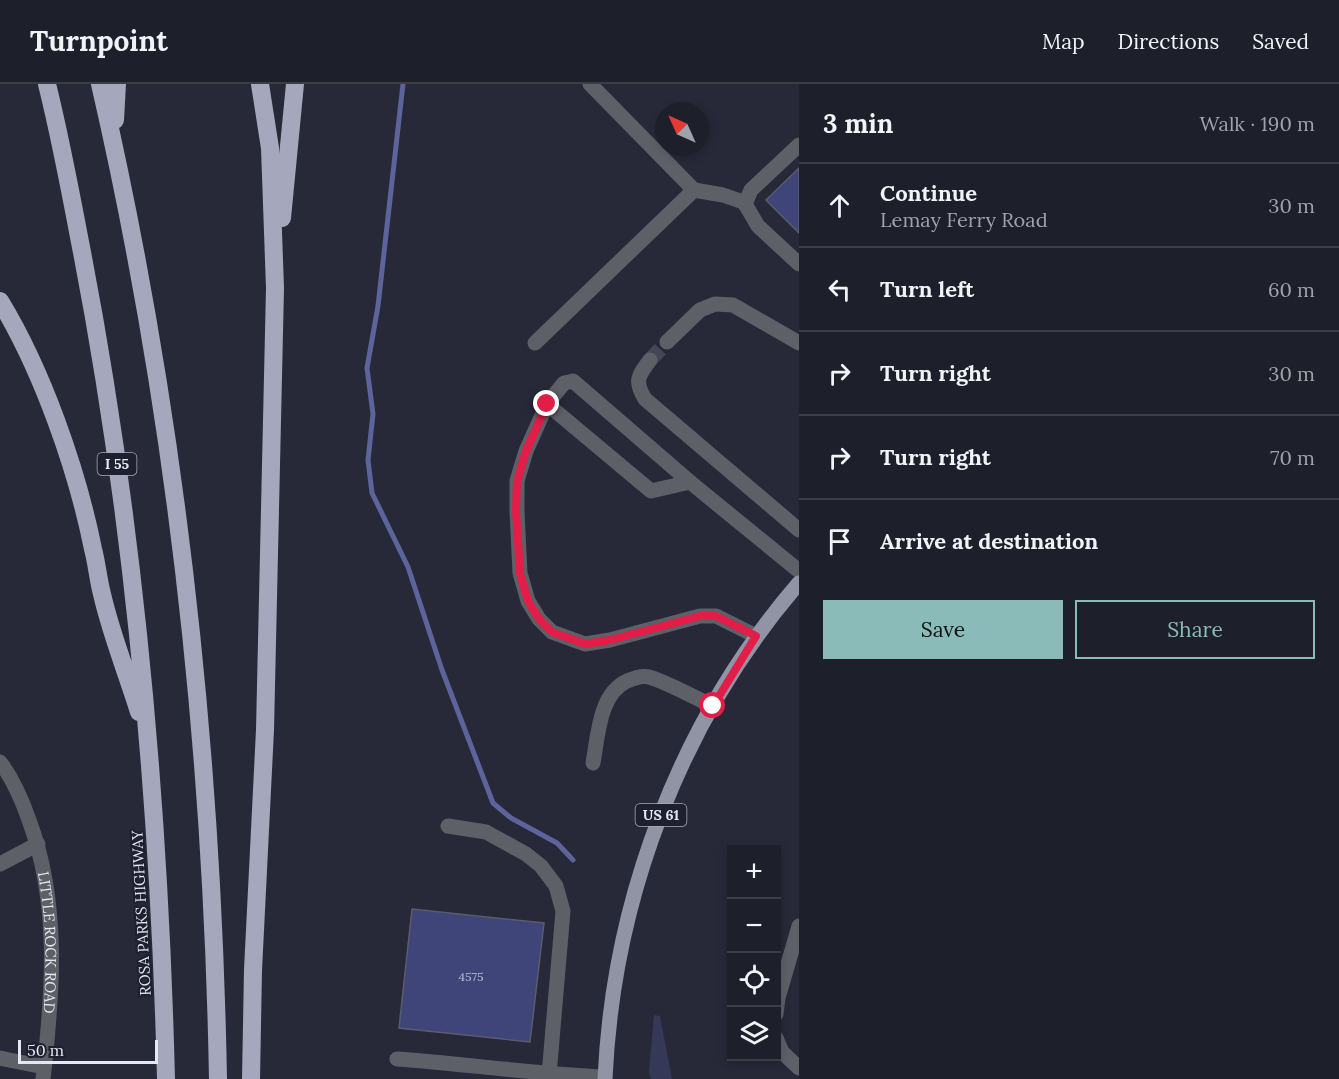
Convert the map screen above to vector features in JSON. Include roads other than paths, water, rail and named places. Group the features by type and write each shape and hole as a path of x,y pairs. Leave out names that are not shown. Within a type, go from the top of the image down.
{"highway":[{"name":"I 55","path":"48,84 90,292 106,387 133,583 150,745"},
{"path":"100,84 135,251 180,539 192,641 209,858 218,1079"},
{"path":"113,140 117,84"},
{"path":"251,1079 253,970 264,730 275,288 270,148 260,84"},
{"path":"275,288 295,84"},
{"path":"0,300 12,320 52,411 80,495 102,596 150,745"},
{"name":"ROSA PARKS HIGHWAY","path":"150,745 164,981 166,1079"}],"main road":[{"name":"US 61","path":"605,1078 608,1030 622,940 636,886 667,801 693,743 713,706 756,636 799,583"}],"street":[{"path":"590,84 694,190 723,195 746,203 758,226 799,264"},
{"path":"746,203 751,190 799,145"},
{"path":"535,344 694,190"},
{"path":"667,342 700,310 715,304 734,304 799,343"},
{"path":"650,360 639,375 637,387 645,399 799,530"},
{"path":"756,636 716,616 700,616 610,640 585,644 552,632 539,619 528,601 520,573 516,511 517,481 526,451 547,404 564,383 573,381 690,482 799,571"},
{"path":"547,404 651,491 690,482"},
{"path":"593,763 600,721 611,693 620,684 635,678 648,677 713,706"},
{"name":"LITTLE ROCK ROAD","path":"2,769 20,797 38,844 50,905 52,950 50,1003 43,1073"},
{"path":"448,826 486,832 526,854 540,866 556,886 563,911 549,1075"},
{"path":"0,864 38,844"},
{"path":"777,1007 799,926"},
{"path":"781,1049 799,1068"},
{"path":"0,1058 43,1073"},
{"path":"397,1059 446,1062 549,1075 605,1078"}],"waterway":[{"path":"403,84 378,306 367,368 373,414 368,460 372,493 408,567 442,670 493,803 511,818 557,843 573,860"}],"tunnel":[{"path":"650,360 667,342"}]}
